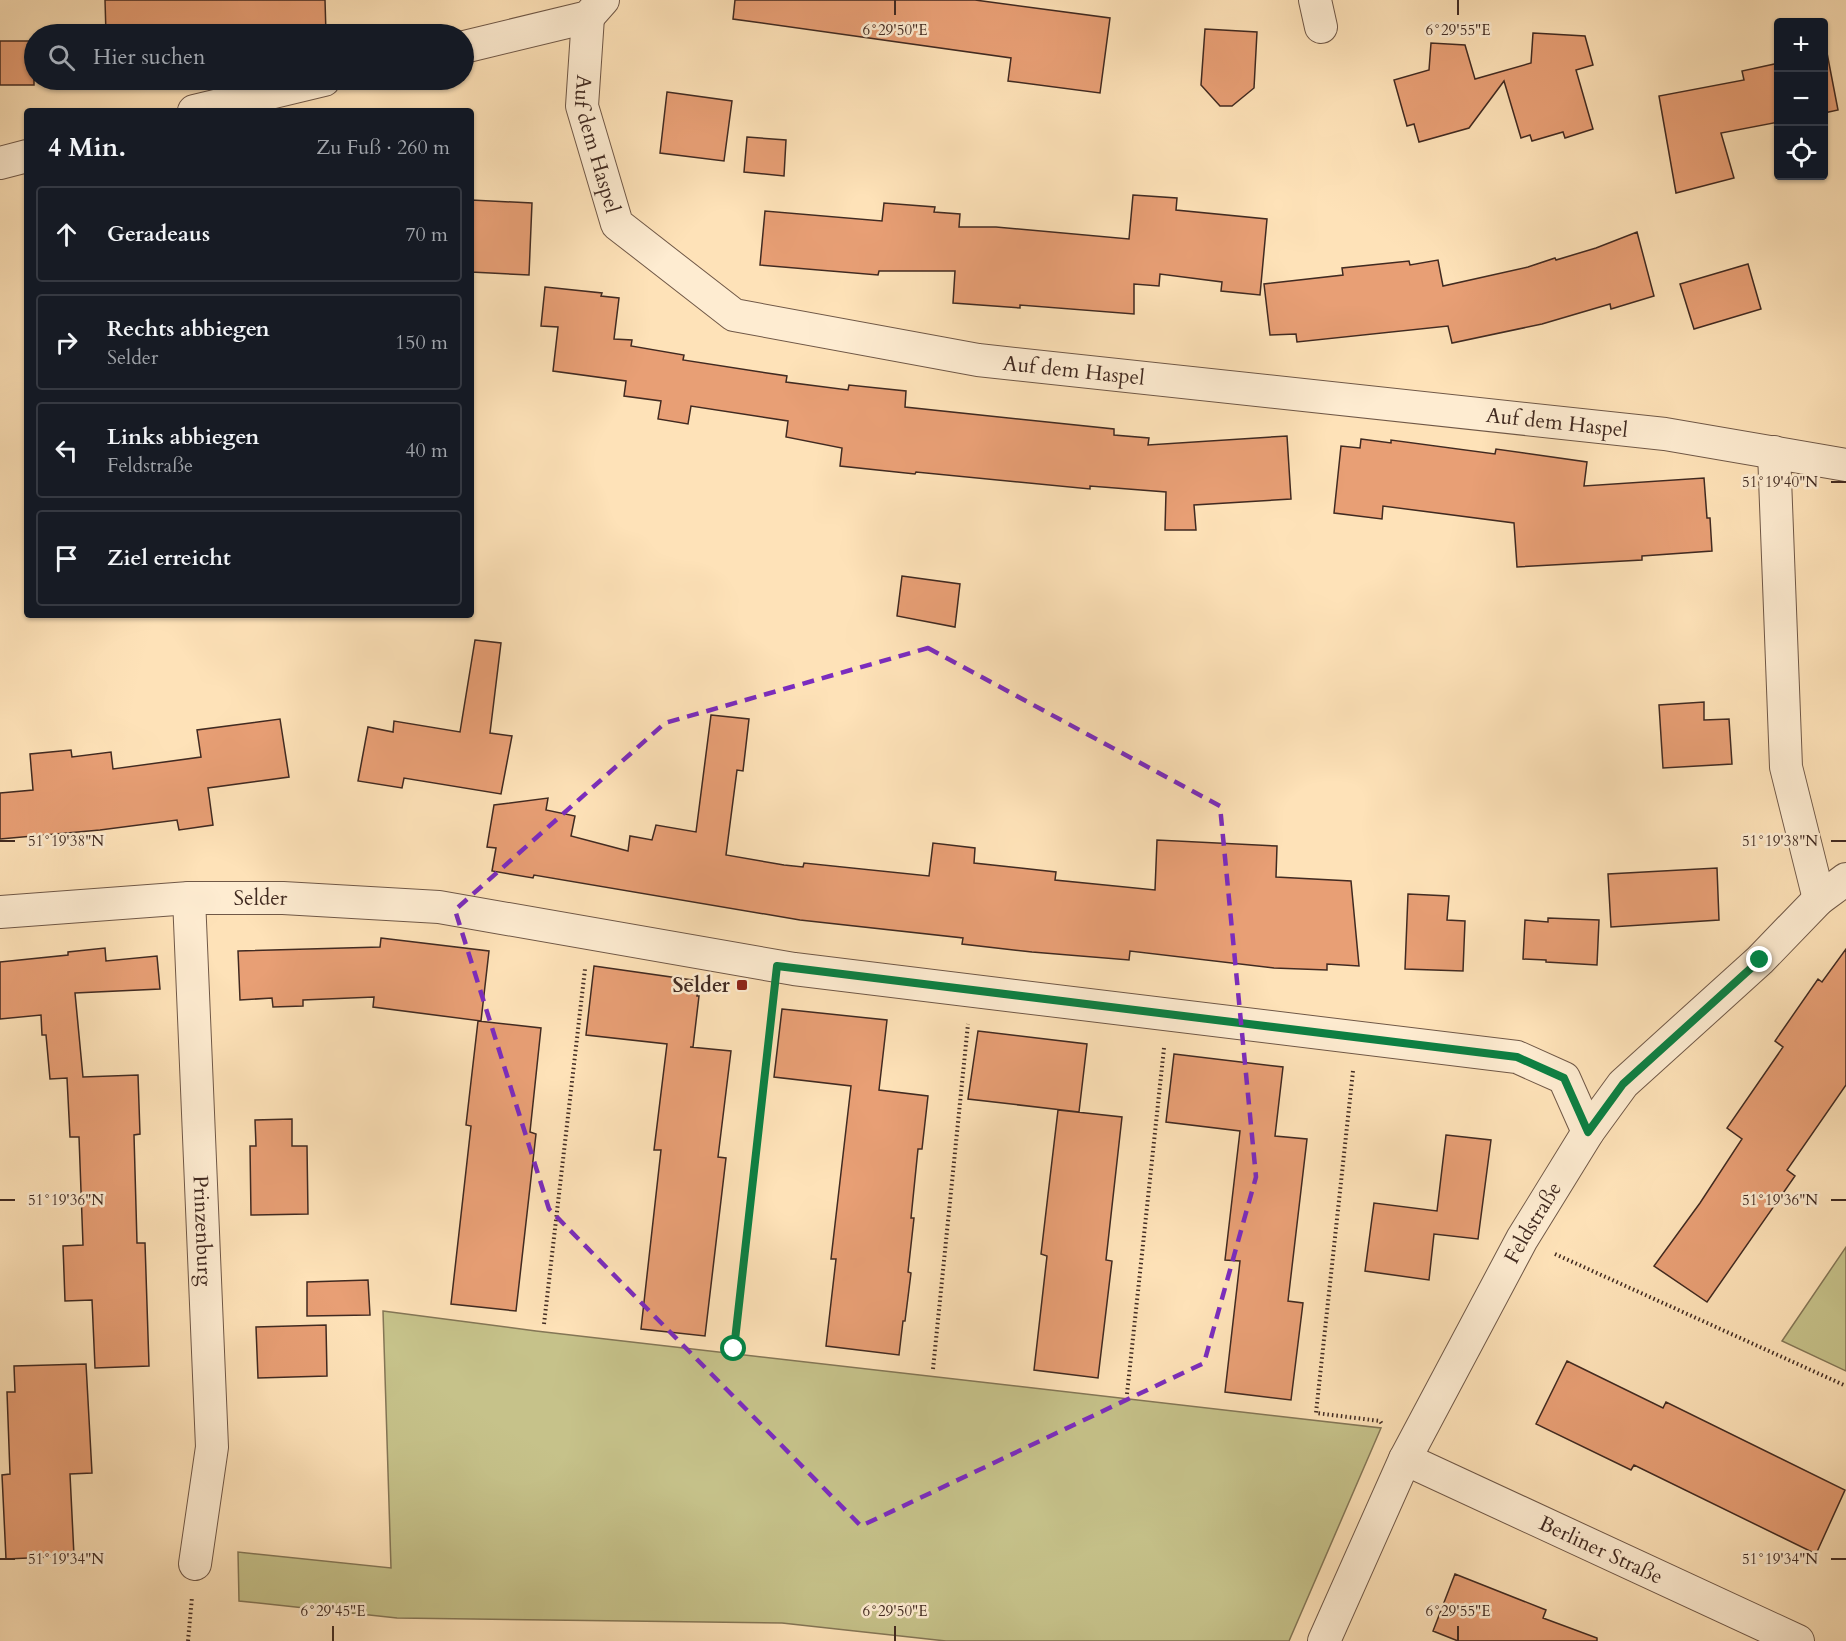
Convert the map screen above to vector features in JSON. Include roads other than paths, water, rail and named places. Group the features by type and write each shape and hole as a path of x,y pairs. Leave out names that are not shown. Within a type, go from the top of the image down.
{"street":[{"name":"Auf dem Haspel","path":"474,44 596,9 582,106 617,224 734,315 978,360 1665,434 1846,465"},
{"path":"207,108 282,90"},
{"path":"0,163 24,157"},
{"path":"1774,452 1786,767 1819,899"},
{"name":"Feldstraße","path":"1324,1641 1405,1459 1522,1239 1588,1132 1623,1084 1760,960 1819,899 1846,879"},
{"name":"Selder","path":"0,912 189,898 284,898 439,907 777,966 1517,1057 1564,1078 1588,1132"},
{"name":"Prinzenburg","path":"189,898 212,1447 195,1564"},
{"name":"Berliner Straße","path":"1405,1459 1798,1641"}],"place":[{"name":"Selder","path":"742,985"}]}
